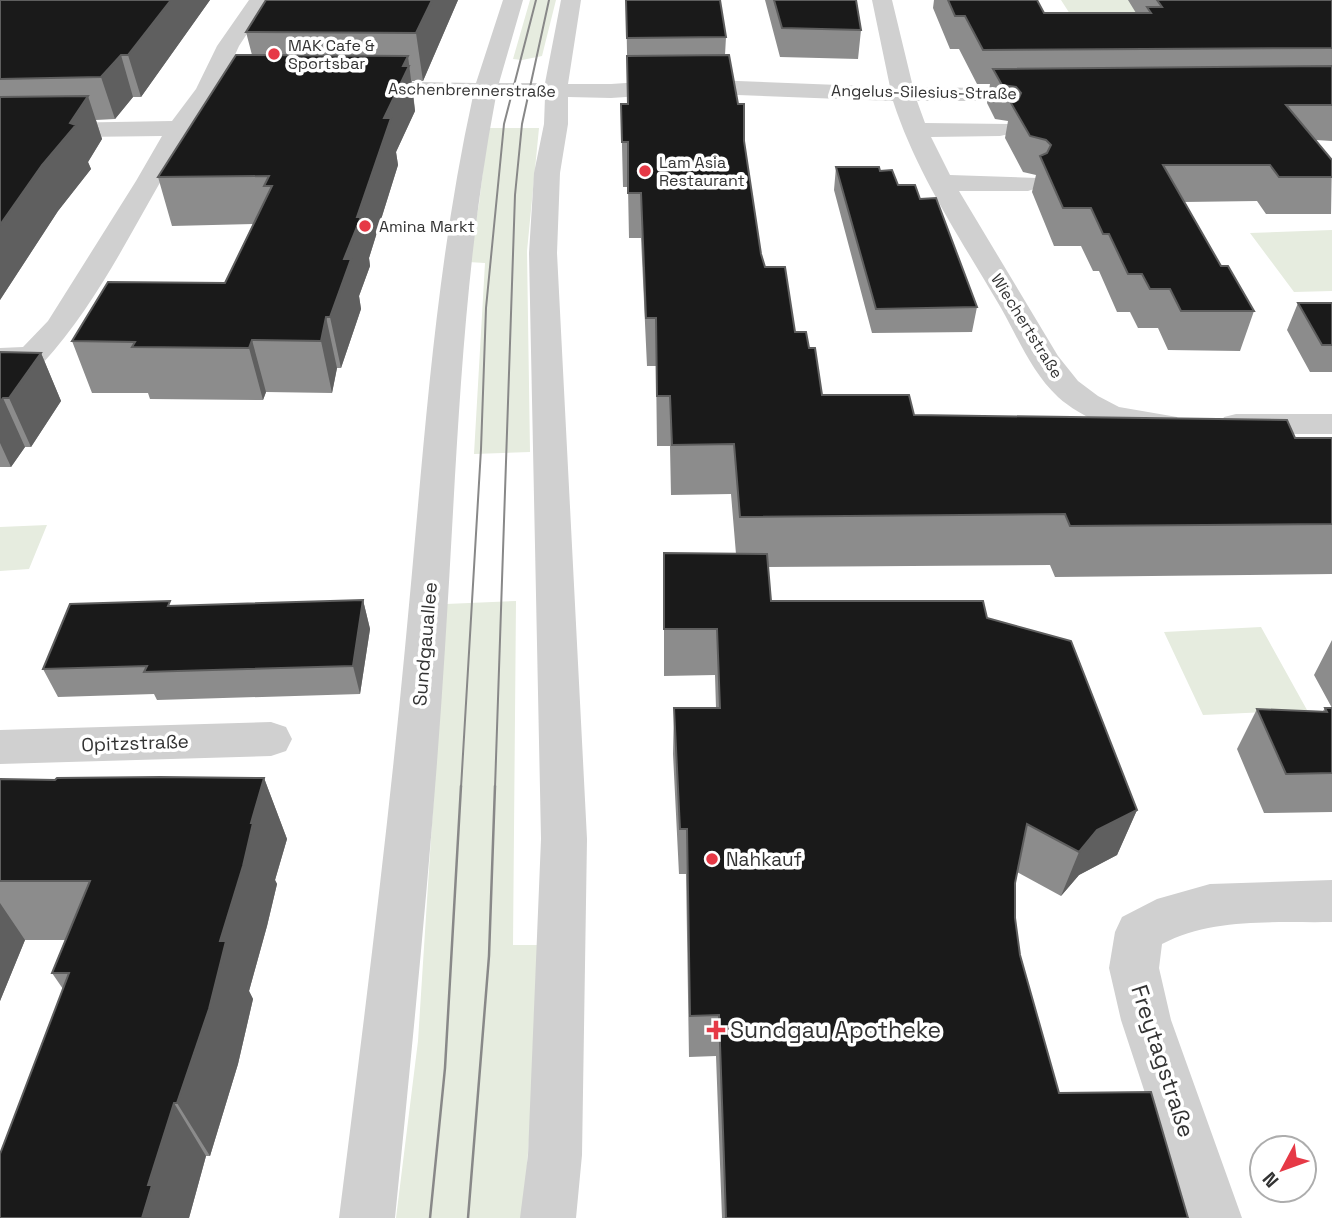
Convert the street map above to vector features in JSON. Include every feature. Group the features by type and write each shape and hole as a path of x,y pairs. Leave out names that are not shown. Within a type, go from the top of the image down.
{"street":[{"path":"0,357 32,356 60,326 179,128 211,82 228,46 259,0"},
{"name":"Sundgauallee","path":"368,1218 400,936 450,331 461,229 496,40 513,0"},
{"path":"548,1218 555,1155 564,839 543,253 547,173 556,124 557,81 571,0"},
{"name":"Wiechertstraße","path":"882,0 903,93 940,180 1039,348 1062,382 1076,396 1114,418 1129,422 1332,424"},
{"path":"211,82 286,81"},
{"name":"Aschenbrennerstraße","path":"341,81 611,82"},
{"name":"Angelus-Silesius-Straße","path":"611,82 903,93 1059,94"},
{"path":"0,131 179,128"},
{"path":"918,133 1000,133"},
{"path":"940,180 1024,179"},
{"name":"Opitzstraße","path":"0,747 271,739"},
{"name":"Freytagstraße","path":"1214,1218 1146,1020 1134,968 1139,932 1174,914 1210,905 1332,901"}],"shaded area":[{"path":"530,0 556,0 542,56 513,59"},
{"path":"1061,0 1138,0 1149,16 1070,14"},
{"path":"488,128 539,128 527,251 530,452 474,454 485,263 468,262 479,204"},
{"path":"1332,230 1332,291 1294,292 1250,233"},
{"path":"47,525 29,569 0,571 0,527"},
{"path":"516,601 513,945 544,945 523,1218 396,1218 418,1041 446,604"},
{"path":"1261,627 1307,710 1203,715 1164,632"}],"building":[{"path":"0,0 171,0 128,55 121,55 101,77 0,79"},
{"path":"266,0 432,0 416,33 246,32"},
{"path":"626,0 720,0 726,37 627,38"},
{"path":"774,0 856,0 861,30 782,28"},
{"path":"948,0 1037,0 1044,13 1151,13 1147,7 1162,7 1157,0 1332,0 1332,48 983,50 965,16 955,16"},
{"path":"236,55 408,56 403,66 409,66 384,118 391,118 357,217 361,217 344,259 351,259 330,317 326,317 321,341 252,340 249,348 132,347 135,342 72,341 108,282 225,283 272,186 264,186 269,176 158,177"},
{"path":"729,55 738,104 744,104 744,141 761,254 765,267 785,267 795,332 806,332 809,348 815,348 822,395 909,395 914,415 1287,420 1295,438 1332,438 1332,524 1070,526 1065,514 740,517 734,444 672,445 670,396 657,396 656,318 646,318 641,193 628,193 628,142 622,142 621,104 628,104 627,56"},
{"path":"1332,66 1332,105 1286,105 1332,160 1332,177 1279,177 1270,165 1163,165 1221,266 1228,266 1254,311 1181,311 1170,289 1150,289 1142,274 1128,274 1109,234 1103,234 1091,208 1063,208 1040,156 1047,153 1051,145 1046,140 1030,136 1011,103 1018,100 1021,93 1016,87 1002,85 993,69"},
{"path":"88,96 70,123 76,125 42,165 0,225 0,97"},
{"path":"836,167 879,167 880,171 892,170 898,185 915,185 920,199 936,198 977,307 876,309"},
{"path":"1298,303 1332,303 1332,345 1322,345"},
{"path":"0,352 41,353 9,398 3,398 0,402"},
{"path":"664,553 767,554 771,601 983,601 987,618 1071,641 1137,810 1097,830 1079,852 1027,824 1015,883 1015,918 1020,955 1059,1093 1151,1092 1188,1218 726,1218 719,1015 690,1016 687,829 680,829 674,708 720,708 717,629 664,629"},
{"path":"363,600 353,666 144,672 147,666 43,669 70,604 170,601 168,606"},
{"path":"1325,708 1332,708 1332,773 1286,774 1257,709 1327,712"},
{"path":"264,778 251,823 243,866 220,941 226,941 209,1009 177,1103 174,1103 148,1185 152,1185 142,1218 0,1218 0,1154 69,973 52,973 90,881 0,881 0,779"}],"tram line":[{"path":"461,788 481,449 486,308 504,124 536,0"},
{"path":"495,788 515,195 522,124 549,0"},
{"path":"430,1218 445,1068 461,786"},
{"path":"468,1218 489,956 495,786"}],"place":[{"name":"MAK Cafe & Sportsbar","path":"274,54"},
{"name":"Lam Asia Restaurant","path":"645,171"},
{"name":"Amina Markt","path":"365,226"},
{"name":"Nahkauf","path":"712,859"},
{"name":"Sundgau Apotheke","path":"716,1030"}]}
